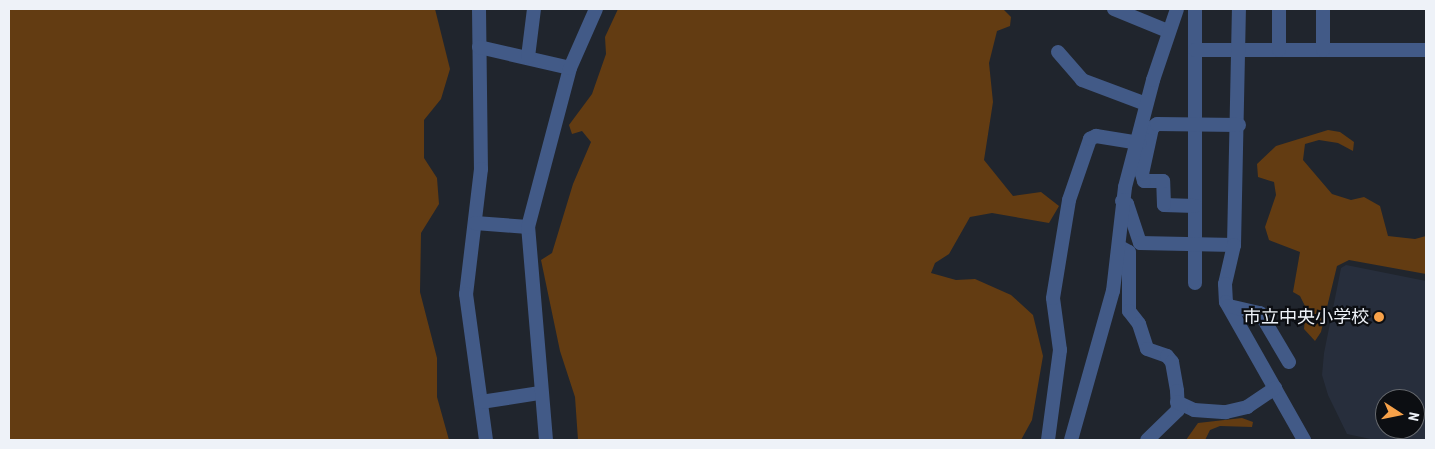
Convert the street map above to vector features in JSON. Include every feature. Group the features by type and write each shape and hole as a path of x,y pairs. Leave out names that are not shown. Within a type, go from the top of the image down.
{"street":[{"path":"478,9 481,169 466,294 486,440"},
{"path":"528,57 534,9"},
{"path":"546,440 540,394 528,227 570,68 596,9"},
{"path":"1114,9 1168,31"},
{"path":"1071,440 1113,291 1120,247 1122,201 1139,143 1146,104 1168,31 1177,9"},
{"path":"1195,9 1195,283"},
{"path":"1239,9 1239,124 1234,245 1224,294 1304,440"},
{"path":"1279,9 1279,50"},
{"path":"1323,50 1324,9"},
{"path":"479,46 570,68"},
{"path":"1195,50 1426,50"},
{"path":"1058,52 1082,80 1146,104"},
{"path":"1195,206 1164,205 1163,181 1144,181 1142,174 1152,128 1157,124 1239,124"},
{"path":"1048,440 1060,350 1053,298 1069,200 1090,139 1096,136 1139,143"},
{"path":"1122,201 1127,204 1140,243 1234,245"},
{"path":"475,223 528,227"},
{"path":"1120,247 1129,252 1129,312 1139,324 1147,349 1167,356 1172,362 1178,410 1147,440"},
{"path":"1229,306 1260,313 1289,362"},
{"path":"1177,402 1194,410 1226,412 1247,407 1275,388"},
{"path":"481,402 540,394"}],"shaded area":[{"path":"9,9 435,9 450,69 441,99 424,120 424,158 437,178 439,204 421,233 420,292 437,358 437,397 449,440 9,440"},
{"path":"618,9 1003,9 1011,17 1010,26 997,31 989,63 993,102 984,160 1013,196 1041,192 1059,206 1049,223 992,213 970,217 949,254 935,263 931,273 956,280 975,279 1011,295 1033,315 1043,356 1032,420 1021,440 578,440 575,397 560,351 541,260 552,253 573,184 591,142 582,131 572,134 569,125 592,94 606,54 605,37"},
{"path":"1328,130 1340,132 1354,142 1353,151 1338,143 1319,140 1305,144 1303,160 1332,194 1351,200 1364,197 1380,206 1388,236 1415,239 1426,236 1426,274 1349,260 1337,266 1321,332 1315,341 1304,329 1306,308 1300,296 1293,292 1300,252 1269,240 1265,227 1276,195 1274,182 1258,177 1257,164 1276,146"},
{"name":"市立中央小学校","path":"1346,265 1426,281 1426,440 1375,440 1347,434 1328,395 1322,375 1324,353 1341,268"},
{"path":"1242,418 1253,422 1252,427 1220,426 1210,430 1205,440 1186,440 1198,423"}],"place":[{"name":"市立中央小学校","path":"1379,317"}]}
